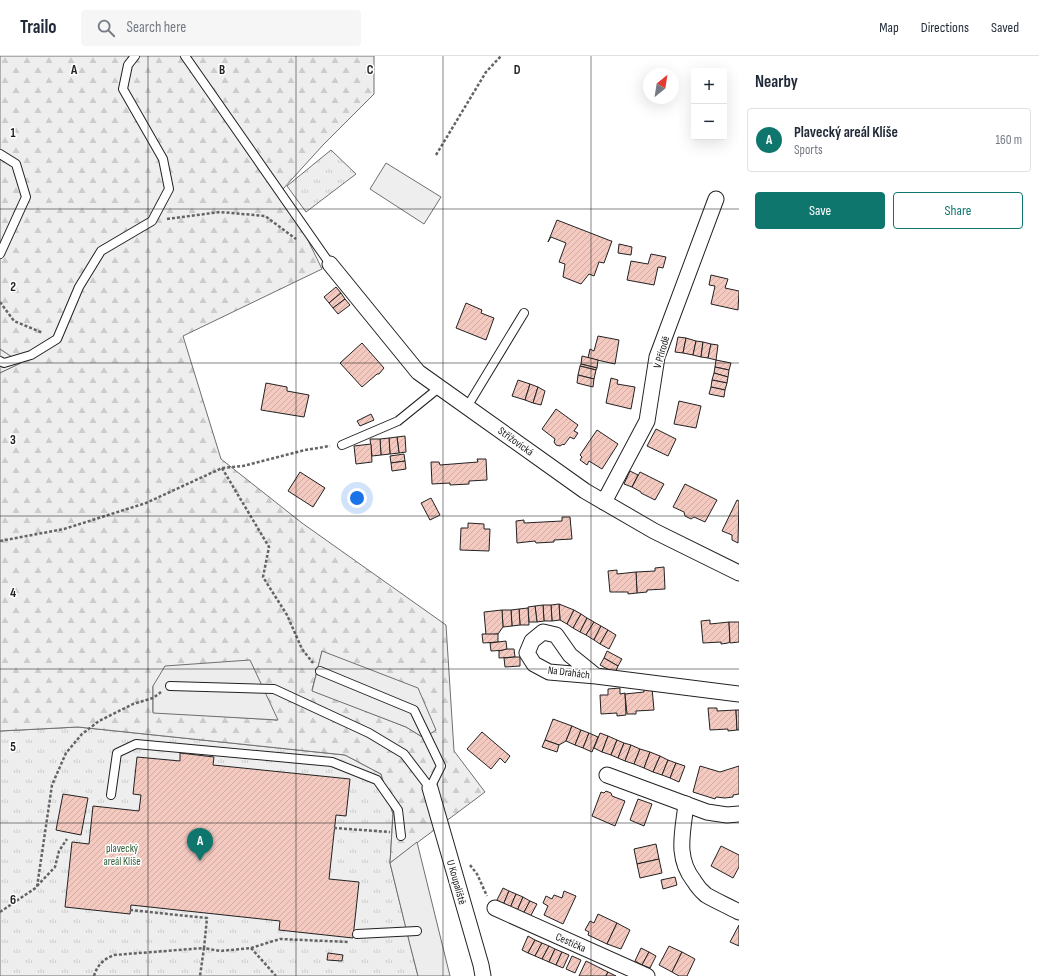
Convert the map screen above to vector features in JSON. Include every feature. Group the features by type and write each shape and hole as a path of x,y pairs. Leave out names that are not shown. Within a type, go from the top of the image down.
{"street":[{"name":"V Přírodě","path":"604,502 647,421 657,357 716,199"},
{"name":"Střížovická","path":"330,264 418,372 604,502 654,530 739,573"},
{"name":"Na Drahách","path":"596,676 739,694"},
{"path":"607,775 707,812 727,815 739,814"},
{"name":"U Koupaliště","path":"430,788 483,976"},
{"path":"686,804 681,848 682,859 686,868 697,886 705,894 739,912"},
{"name":"Cestička","path":"495,908 647,976"}],"lane":[{"path":"0,362 4,363 31,356 57,339 78,287 101,251 152,221 169,189 163,159 123,89 128,65 136,56"},
{"path":"185,56 330,264"},
{"path":"0,154 16,164 26,197 0,254"},
{"path":"467,407 524,313"},
{"path":"342,445 398,421 440,387"},
{"path":"170,686 274,689 369,733 404,754 430,788 441,766 414,710 320,671"},
{"path":"111,795 117,753 136,744 332,762 377,780 398,810 400,834"},
{"path":"358,934 417,931"}],"path":[{"path":"436,155 486,72 501,56"},
{"path":"152,221 220,212 265,216 300,242"},
{"path":"0,302 14,321 57,339"},
{"path":"0,541 64,529 146,503 222,468 243,466 305,450 342,445"},
{"path":"222,468 269,547 264,577 287,615 302,649 320,671"},
{"path":"37,887 52,785 66,753 82,734 99,721 133,704 153,698 170,686"},
{"path":"334,828 400,834"},
{"path":"0,912 37,887 55,868 59,852 67,839"},
{"path":"468,862 477,874 490,902 495,908"},
{"path":"130,910 207,918 200,976"},
{"path":"94,976 100,964 107,958 114,955 204,948 220,951 251,948 280,939 356,942 358,934"},
{"path":"251,948 276,976"}],"green space":[{"path":"0,56 374,56 374,94 323,145 283,189 322,269 183,336 221,459 302,523 446,625 454,751 485,792 390,863 393,814 381,774 345,755 78,727 0,731 0,373 21,363 0,349","holes":["322,651 424,738 406,727 312,690","153,686 277,720 153,712"]},
{"path":"331,150 356,174 306,212 287,186"},
{"path":"386,163 441,197 424,224 370,189"},
{"path":"0,349 22,363 0,373"},
{"name":"plavecký areál Klíše","path":"78,727 345,755 381,774 393,814 390,863 418,976 0,976 0,731"}],"shaded area":[{"path":"322,651 418,688 436,730 424,738 406,727 312,691"},
{"path":"250,660 278,720 153,713 153,686 165,666"},
{"path":"417,842 450,976 418,976 410,945 390,863"}],"building":[{"path":"557,220 612,241 604,263 599,262 594,276 589,274 581,284 563,277 565,264 559,262 566,243 551,237 548,242"},
{"path":"619,244 632,247 631,255 618,253"},
{"path":"651,254 666,257 663,268 658,267 654,285 627,280 631,261 648,264"},
{"path":"711,275 728,279 725,288 739,291 738,310 711,304 715,286 709,285"},
{"path":"336,287 341,293 329,303 324,297"},
{"path":"341,293 345,299 333,308 329,303"},
{"path":"345,299 350,305 338,314 333,308"},
{"path":"466,303 482,310 481,313 494,318 486,340 456,328"},
{"path":"598,336 619,340 615,364 588,358 590,349 594,351"},
{"path":"678,337 686,338 683,353 675,352"},
{"path":"686,338 696,341 693,355 683,353"},
{"path":"696,341 703,342 701,357 693,355"},
{"path":"703,342 711,344 708,358 701,357"},
{"path":"362,343 384,368 379,374 377,374 362,387 340,363"},
{"path":"711,344 718,345 716,360 708,358"},
{"path":"582,356 598,360 597,368 581,364"},
{"path":"716,360 731,363 729,370 715,367"},
{"path":"581,364 597,368 596,370 580,366"},
{"path":"580,366 596,370 594,379 578,375"},
{"path":"715,367 729,370 728,377 714,373"},
{"path":"714,373 728,377 727,383 712,380"},
{"path":"578,375 594,379 593,387 577,383"},
{"path":"611,378 618,380 617,384 635,387 631,409 606,403"},
{"path":"518,380 530,384 525,400 512,396"},
{"path":"712,380 727,383 725,390 711,387"},
{"path":"266,383 287,387 287,391 309,395 304,417 261,410"},
{"path":"530,384 538,387 533,403 525,400"},
{"path":"538,387 545,391 541,405 533,403"},
{"path":"711,387 725,390 724,397 709,394"},
{"path":"679,401 701,406 696,428 674,424"},
{"path":"556,409 578,425 574,431 578,433 574,439 570,437 564,445 563,444 560,446 556,445 554,442 555,439 542,429"},
{"path":"371,414 374,420 360,426 357,421"},
{"path":"656,429 676,439 668,456 647,446"},
{"path":"597,430 618,444 602,469 589,461 587,465 580,460 582,457 580,455"},
{"path":"405,436 406,452 399,453 397,437"},
{"path":"397,437 399,453 390,454 389,438"},
{"path":"389,438 390,454 381,455 380,439"},
{"path":"370,439 380,439 381,455 372,456"},
{"path":"371,444 372,462 356,464 354,446"},
{"path":"404,454 405,461 391,463 390,456"},
{"path":"477,459 486,459 487,480 469,481 469,484 432,484 431,462 439,462 440,465 478,462"},
{"path":"405,461 406,469 392,471 391,463"},
{"path":"630,471 638,475 632,487 624,484"},
{"path":"300,472 325,488 313,507 288,491"},
{"path":"640,472 664,484 655,500 632,487"},
{"path":"685,484 717,500 705,522 694,517 691,519 685,516 684,512 673,507"},
{"path":"431,498 440,515 430,520 421,503"},
{"path":"737,500 739,501 738,543 732,540 732,535 722,531"},
{"path":"562,517 570,517 572,539 554,540 554,542 536,543 535,541 517,543 516,521 524,520 524,523 562,521"},
{"path":"468,523 484,524 484,529 490,529 489,551 460,550 461,528 468,528"},
{"path":"664,567 665,589 647,590 647,592 637,593 636,572 655,571 655,568"},
{"path":"617,570 617,574 636,572 637,593 628,594 628,592 610,592 608,571"},
{"path":"559,604 574,610 567,624 560,620"},
{"path":"559,604 560,620 552,621 551,605"},
{"path":"543,605 551,605 552,621 544,621"},
{"path":"543,605 544,621 537,622 535,606"},
{"path":"535,606 537,622 529,622 528,607"},
{"path":"528,608 529,625 520,625 519,609"},
{"path":"519,609 520,625 512,626 511,610"},
{"path":"502,610 511,610 512,626 503,627"},
{"path":"502,610 503,627 498,634 486,635 484,612"},
{"path":"574,610 581,614 573,628 567,624"},
{"path":"581,614 587,618 580,632 573,628"},
{"path":"587,618 594,622 586,635 580,632"},
{"path":"710,620 710,624 729,622 730,642 721,644 721,642 703,643 701,621"},
{"path":"594,622 601,626 594,640 586,635"},
{"path":"729,622 739,622 739,642 730,643"},
{"path":"601,626 608,630 600,644 594,640"},
{"path":"608,630 616,635 609,649 600,644"},
{"path":"482,634 498,634 498,642 483,643"},
{"path":"506,641 507,650 491,651 490,643"},
{"path":"514,649 515,657 499,658 499,651"},
{"path":"607,651 622,659 618,666 604,658"},
{"path":"520,657 520,666 505,667 504,658"},
{"path":"604,658 618,666 615,673 600,665"},
{"path":"620,688 620,694 625,693 626,715 617,716 617,713 601,714 600,695 608,695 608,689"},
{"path":"652,688 654,710 636,711 636,714 627,714 625,694 644,692 644,689"},
{"path":"708,708 717,708 717,711 736,710 737,730 710,730"},
{"path":"736,710 739,710 739,730 737,730"},
{"path":"553,719 572,726 566,741 559,745 545,740"},
{"path":"572,726 581,730 575,745 566,741"},
{"path":"581,730 589,733 583,748 575,745"},
{"path":"482,732 510,756 505,763 500,758 491,769 467,749"},
{"path":"589,733 598,737 592,752 583,748"},
{"path":"600,733 608,736 602,752 594,748"},
{"path":"608,736 617,740 611,755 602,752"},
{"path":"545,740 559,745 557,752 542,747"},
{"path":"617,740 624,743 618,758 611,755"},
{"path":"624,743 631,745 625,761 618,758"},
{"path":"631,745 640,749 634,764 625,761"},
{"path":"640,749 650,752 644,768 634,764"},
{"path":"650,752 660,756 653,772 644,768"},
{"name":"plavecký areál Klíše","path":"180,753 214,757 213,765 350,779 346,816 336,815 329,879 359,882 353,938 279,930 280,921 131,905 130,914 65,907 72,842 89,844 93,806 139,811 141,795 133,794 137,757 180,761"},
{"path":"660,756 668,760 662,775 653,772"},
{"path":"668,760 676,763 670,778 662,775"},
{"path":"676,763 685,766 679,782 670,778"},
{"path":"700,766 720,772 739,766 739,794 733,795 733,797 716,797 715,799 693,792"},
{"path":"606,791 611,793 612,796 625,801 615,826 592,816 601,792 604,793"},
{"path":"63,794 88,798 81,835 56,830"},
{"path":"638,799 652,804 644,826 630,820"},
{"path":"656,844 659,859 637,864 634,849"},
{"path":"721,846 739,855 739,867 733,878 711,866"},
{"path":"659,859 662,873 640,878 637,864"},
{"path":"675,877 677,885 663,889 661,880"},
{"path":"503,888 509,891 503,905 496,902"},
{"path":"509,891 516,894 510,908 503,905"},
{"path":"564,891 576,896 563,924 544,915 548,906 543,903 546,896 552,899 554,895 562,898"},
{"path":"516,894 523,897 517,911 510,908"},
{"path":"523,897 530,901 523,914 517,911"},
{"path":"530,901 537,904 530,917 523,914"},
{"path":"598,914 617,923 607,944 588,935 589,932 585,930 590,921 594,923"},
{"path":"617,923 630,930 621,949 607,944"},
{"path":"739,925 739,946 730,942"},
{"path":"528,936 535,940 528,953 522,950"},
{"path":"535,940 542,943 535,956 528,953"},
{"path":"542,943 549,946 542,959 535,956"},
{"path":"549,946 555,949 549,962 542,959"},
{"path":"669,946 682,952 672,972 659,965"},
{"path":"641,948 649,952 642,965 635,961"},
{"path":"555,949 562,952 556,965 549,962"},
{"path":"562,952 569,955 563,968 556,965"},
{"path":"649,952 656,956 650,968 642,965"},
{"path":"682,952 695,959 687,976 679,976 672,972"},
{"path":"328,953 343,955 342,961 327,960"},
{"path":"572,956 581,960 575,973 566,969"},
{"path":"586,961 608,972 606,976 579,976"},
{"path":"608,972 616,976 606,976"}],"place":[{"name":"Plavecký areál Klíše","path":"200,861"}]}
